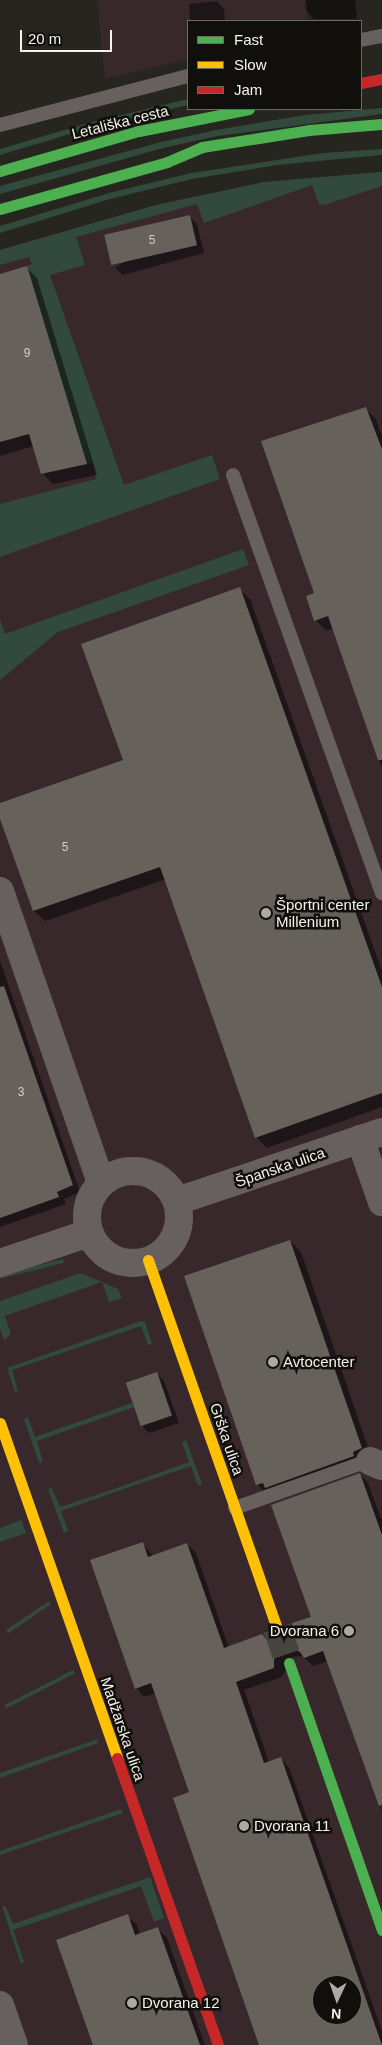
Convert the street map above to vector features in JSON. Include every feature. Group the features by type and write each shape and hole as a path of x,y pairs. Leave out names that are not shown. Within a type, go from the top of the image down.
{"street":[{"path":"362,83 382,79"},
{"name":"Letališka cesta","path":"0,171 139,131 244,110"},
{"path":"0,209 167,162 202,147 309,130 382,124"},
{"path":"167,162 196,162"},
{"path":"0,891 101,1183"},
{"path":"371,1135 382,1202"},
{"name":"Španska ulica","path":"177,1201 371,1135"},
{"path":"141,1172 154,1176 166,1184 177,1201 179,1221 177,1233 162,1254 148,1260 124,1263 111,1258 97,1246 90,1233 87,1210 92,1195 101,1183 120,1173 141,1172"},
{"path":"0,1263 90,1233"},
{"name":"Grška ulica","path":"148,1260 277,1628"},
{"name":"Madžarska ulica","path":"0,1423 218,2045"},
{"path":"289,1663 382,1930"},
{"path":"0,2005 14,2045"}],"lane":[{"path":"362,40 382,36"},
{"path":"0,124 187,76"},
{"path":"233,475 382,892"},
{"path":"235,1508 378,1460"}],"shaded area":[{"path":"97,0 305,0 307,20 187,20 187,59 105,79"},
{"path":"382,172 382,2045 0,2045 0,250 156,205 264,182"}],"green space":[{"path":"187,99 187,105 90,128 0,155 0,149 88,123"},
{"path":"382,108 382,114 218,136 163,148 0,194 0,186 161,142 216,130 305,115"},
{"path":"382,149 382,155 277,165 192,179 110,199 0,233 0,226 109,193 191,173 323,153"},
{"path":"382,172 382,186 324,205 319,204 312,185 204,223 197,204 76,237 85,265 50,275 124,485 212,455 220,479 0,557 0,504 96,479 93,463 87,464 27,266 32,264 29,257 0,265 0,250 156,205 264,182"},
{"path":"243,549 249,565 58,632 0,680 0,619 5,634"},
{"path":"63,1259 64,1263 0,1279 0,1275"},
{"path":"78,1274 83,1274 102,1282 5,1316 11,1334 4,1340 0,1329 0,1301"},
{"path":"102,1282 118,1289 122,1298 109,1302"},
{"path":"141,1321 145,1322 152,1343 148,1345 141,1326 12,1370 18,1391 15,1392 7,1368"},
{"path":"132,1403 134,1407 37,1441 43,1462 39,1463 24,1419 28,1417 35,1437"},
{"path":"186,1440 202,1484 198,1486 191,1466 61,1511 68,1531 64,1533 48,1489 52,1488 60,1507 114,1489 189,1462 182,1442"},
{"path":"21,1520 26,1533 0,1542 0,1528"},
{"path":"49,1601 51,1604 8,1633 6,1630"},
{"path":"73,1670 75,1674 6,1709 4,1705"},
{"path":"98,1739 98,1743 0,1778 0,1773"},
{"path":"121,1809 123,1813 0,1855 0,1851"},
{"path":"150,1877 164,1918 154,1922 141,1886 13,1930 24,1962 21,1964 2,1906 6,1907 13,1924"}],"building":[{"path":"190,215 197,245 111,265 104,235"},
{"path":"27,266 87,464 41,474 29,434 0,442 0,274"},
{"path":"366,407 382,449 382,760 378,760 328,616 314,621 306,596 314,593 261,441"},
{"path":"240,587 382,987 382,1093 255,1138 160,867 33,911 0,819 0,803 123,760 81,644"},
{"path":"4,986 73,1185 57,1192 59,1197 0,1218 0,987"},
{"name":"Avtocenter","path":"290,1240 362,1448 353,1452 354,1456 265,1488 263,1483 256,1485 184,1276"},
{"path":"157,1372 172,1415 141,1426 126,1383"},
{"path":"360,1473 382,1535 382,1805 379,1806 323,1651 304,1658 300,1652 292,1648 283,1648 277,1653 274,1660 274,1668 236,1682 264,1763 281,1757 357,1975 312,1975 312,2025 362,2025 362,1988 382,2045 259,2045 173,1798 189,1792 151,1683 135,1689 90,1560 143,1542 148,1557 187,1543 224,1648 262,1634 266,1639 274,1643 282,1643 289,1638 292,1623 311,1617 271,1505"},
{"name":"Dvorana 12","path":"128,1914 135,1935 158,1927 200,2045 93,2045 56,1940"}],"tunnel":[{"path":"277,1628 289,1663"}],"traffic: fast":[{"path":"0,171 139,131 244,110"},
{"path":"0,209 167,162 202,147 309,130 382,124"},
{"path":"289,1663 382,1930"}],"traffic: slow":[{"path":"148,1260 277,1628"},
{"path":"0,1423 117,1758"}],"traffic: jam":[{"path":"362,83 382,79"},
{"path":"117,1758 218,2045"}],"place":[{"name":"Športni center Millenium","path":"266,913"},
{"name":"Avtocenter","path":"273,1362"},
{"name":"Dvorana 6","path":"349,1631"},
{"name":"Dvorana 11","path":"244,1826"},
{"name":"Dvorana 12","path":"132,2003"}]}
